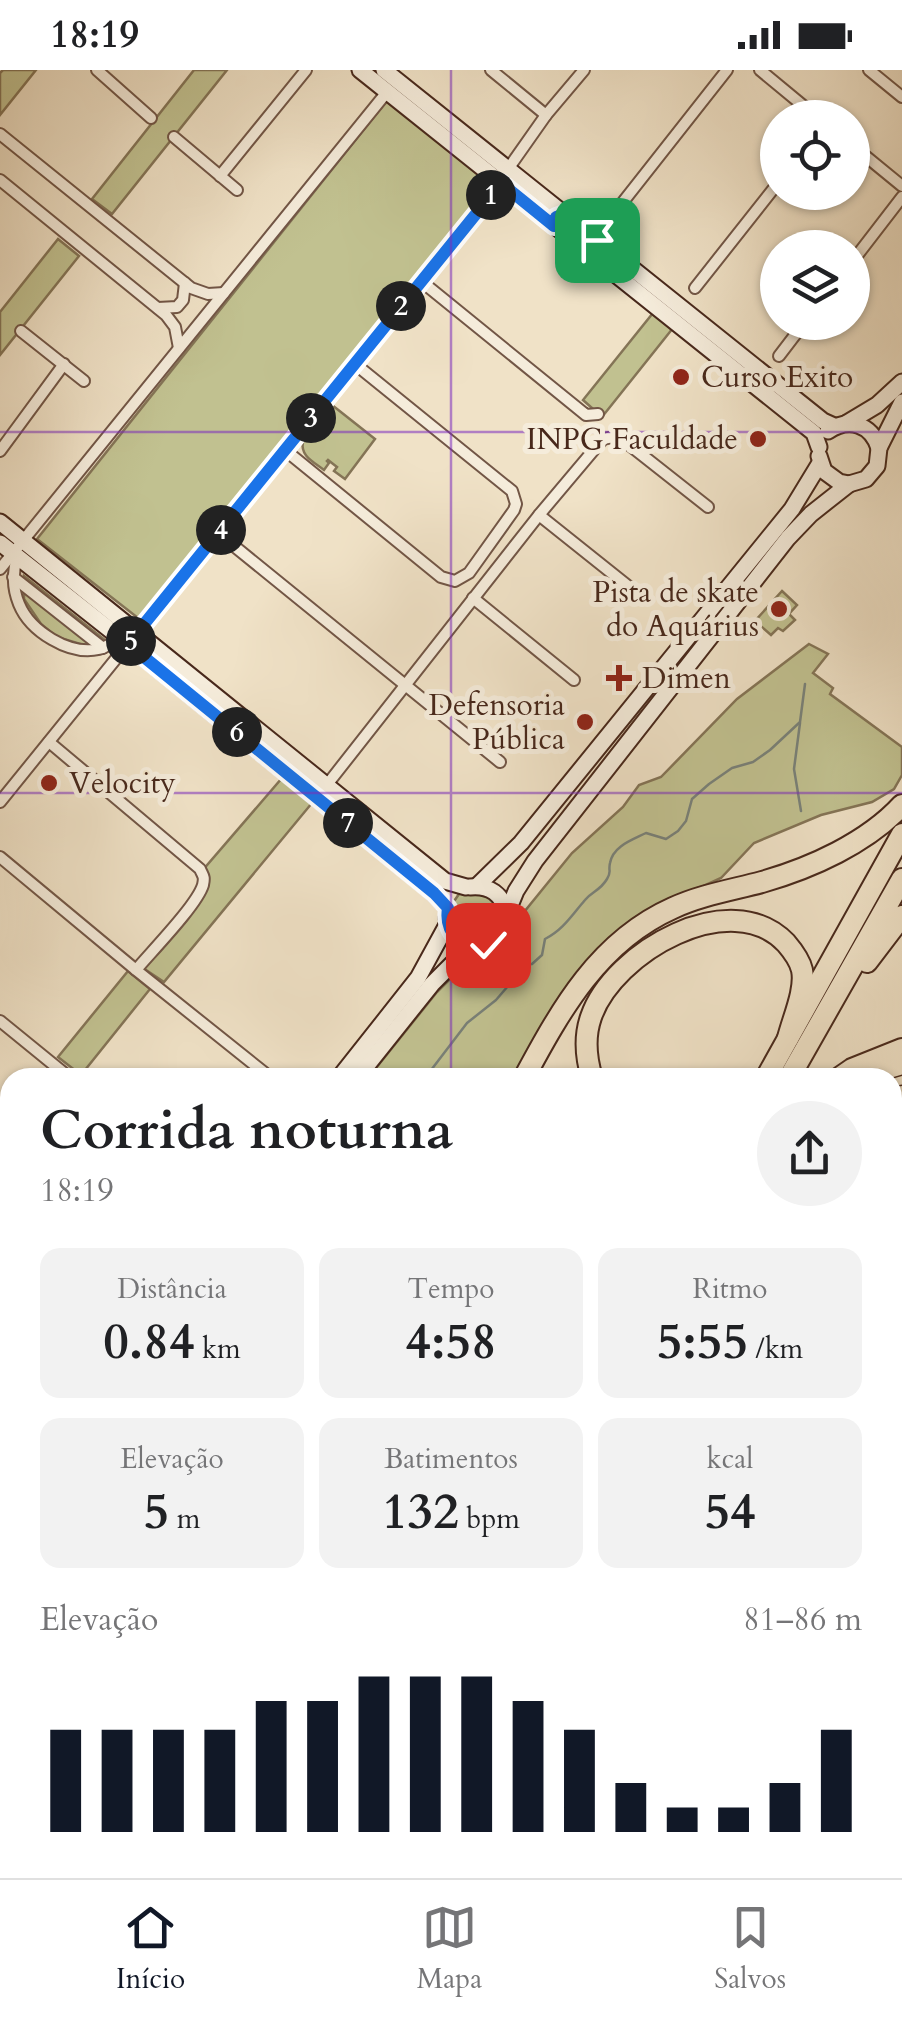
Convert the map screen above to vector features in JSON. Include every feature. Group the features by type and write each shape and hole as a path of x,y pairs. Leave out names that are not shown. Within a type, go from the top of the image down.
{"highway":[{"path":"530,1068 587,974 630,933 672,908 790,873 845,848 902,805"},
{"path":"798,1041 902,834"},
{"path":"780,1068 902,880"},
{"path":"798,1041 902,916"},
{"path":"590,1068 586,1046 591,1016 605,992 630,964 657,943 716,922 744,921 774,931 792,950 802,969 798,1041"},
{"path":"854,1068 902,1049"}],"street":[{"path":"220,176 306,70"},
{"path":"360,70 391,77 504,176 814,433 831,478 848,484 872,474 880,457 872,432 856,424 823,421 559,220"},
{"path":"491,70 546,115"},
{"path":"0,802 129,638 355,364 584,70"},
{"path":"608,221 728,70"},
{"path":"760,70 796,100"},
{"path":"868,70 902,97"},
{"path":"102,72 151,118"},
{"path":"0,569 224,293 391,77"},
{"path":"0,134 185,284 208,294 224,293"},
{"path":"174,136 237,190"},
{"path":"870,160 902,186"},
{"path":"0,180 157,308 176,327 180,348"},
{"path":"870,239 900,200"},
{"path":"694,288 760,206"},
{"path":"421,281 586,415 598,414"},
{"path":"157,308 177,306 183,300 185,284"},
{"path":"21,331 84,381"},
{"path":"779,356 791,340"},
{"path":"0,451 64,364"},
{"path":"286,450 441,577 455,581 469,573 514,510 512,491 355,364"},
{"path":"347,1068 418,978 436,948 458,892 471,887 520,843 792,509 827,432 878,405 902,382"},
{"path":"879,448 902,402"},
{"path":"326,786 603,439 618,436 708,508"},
{"path":"365,1068 452,964 497,940 523,876 770,561 811,514 848,484"},
{"path":"539,515 643,598"},
{"path":"0,522 18,550 13,577 20,608 44,634 80,649 103,648 129,638"},
{"path":"0,543 18,550 294,770 434,893 448,916 450,931 462,943 479,947"},
{"path":"234,546 500,762"},
{"path":"13,577 103,648"},
{"path":"474,598 574,680"},
{"path":"49,742 204,876 198,894 136,970"},
{"path":"294,770 326,786 445,881 494,891 507,913"},
{"path":"0,857 259,1068"},
{"path":"0,1021 58,1068"}],"green space":[{"path":"36,70 0,115 0,73"},
{"path":"194,70 227,70 112,214 92,199"},
{"path":"389,98 494,183 138,618 37,539"},
{"path":"58,239 79,256 0,355 0,312"},
{"path":"657,308 677,323 602,417 583,400"},
{"path":"332,405 375,439 345,479 328,460 324,470 312,461 303,447"},
{"path":"24,576 105,640 87,646 57,637 41,624 24,599"},
{"name":"Pista de skate do Aquárius","path":"782,591 797,605 789,614 795,620 771,635 755,621"},
{"path":"809,644 828,654 813,673 833,688 830,694 902,747 902,775 894,789 872,802 821,815 754,843 721,878 666,903 611,941 523,1068 376,1068 437,992 471,962 494,949 572,853 623,807 639,785 661,777 737,699"},
{"path":"282,778 312,803 164,982 140,966 202,890 202,871"},
{"path":"467,889 493,893 504,922 487,941 461,937 450,907"},
{"path":"128,971 150,989 87,1068 72,1068 58,1057"}],"waterway":[{"path":"433,1068 467,1023 508,986 519,965 532,964 542,955 545,939 604,883 619,848 646,833 666,839 678,831 686,821 692,799 732,768 753,762 770,750 800,722 805,684"},
{"path":"800,723 794,769 801,811"}],"place":[{"name":"Curso Exito","path":"681,377"},
{"name":"INPG Faculdade","path":"758,439"},
{"name":"Pista de skate do Aquárius","path":"779,609"},
{"name":"Dimen","path":"619,678"},
{"name":"Defensoria Pública","path":"585,722"},
{"name":"Velocity","path":"49,783"}],"route":[{"path":"488,945 470,946 455,938 443,901 128,644 501,183 554,226 556,217 564,214 597,240"}]}
